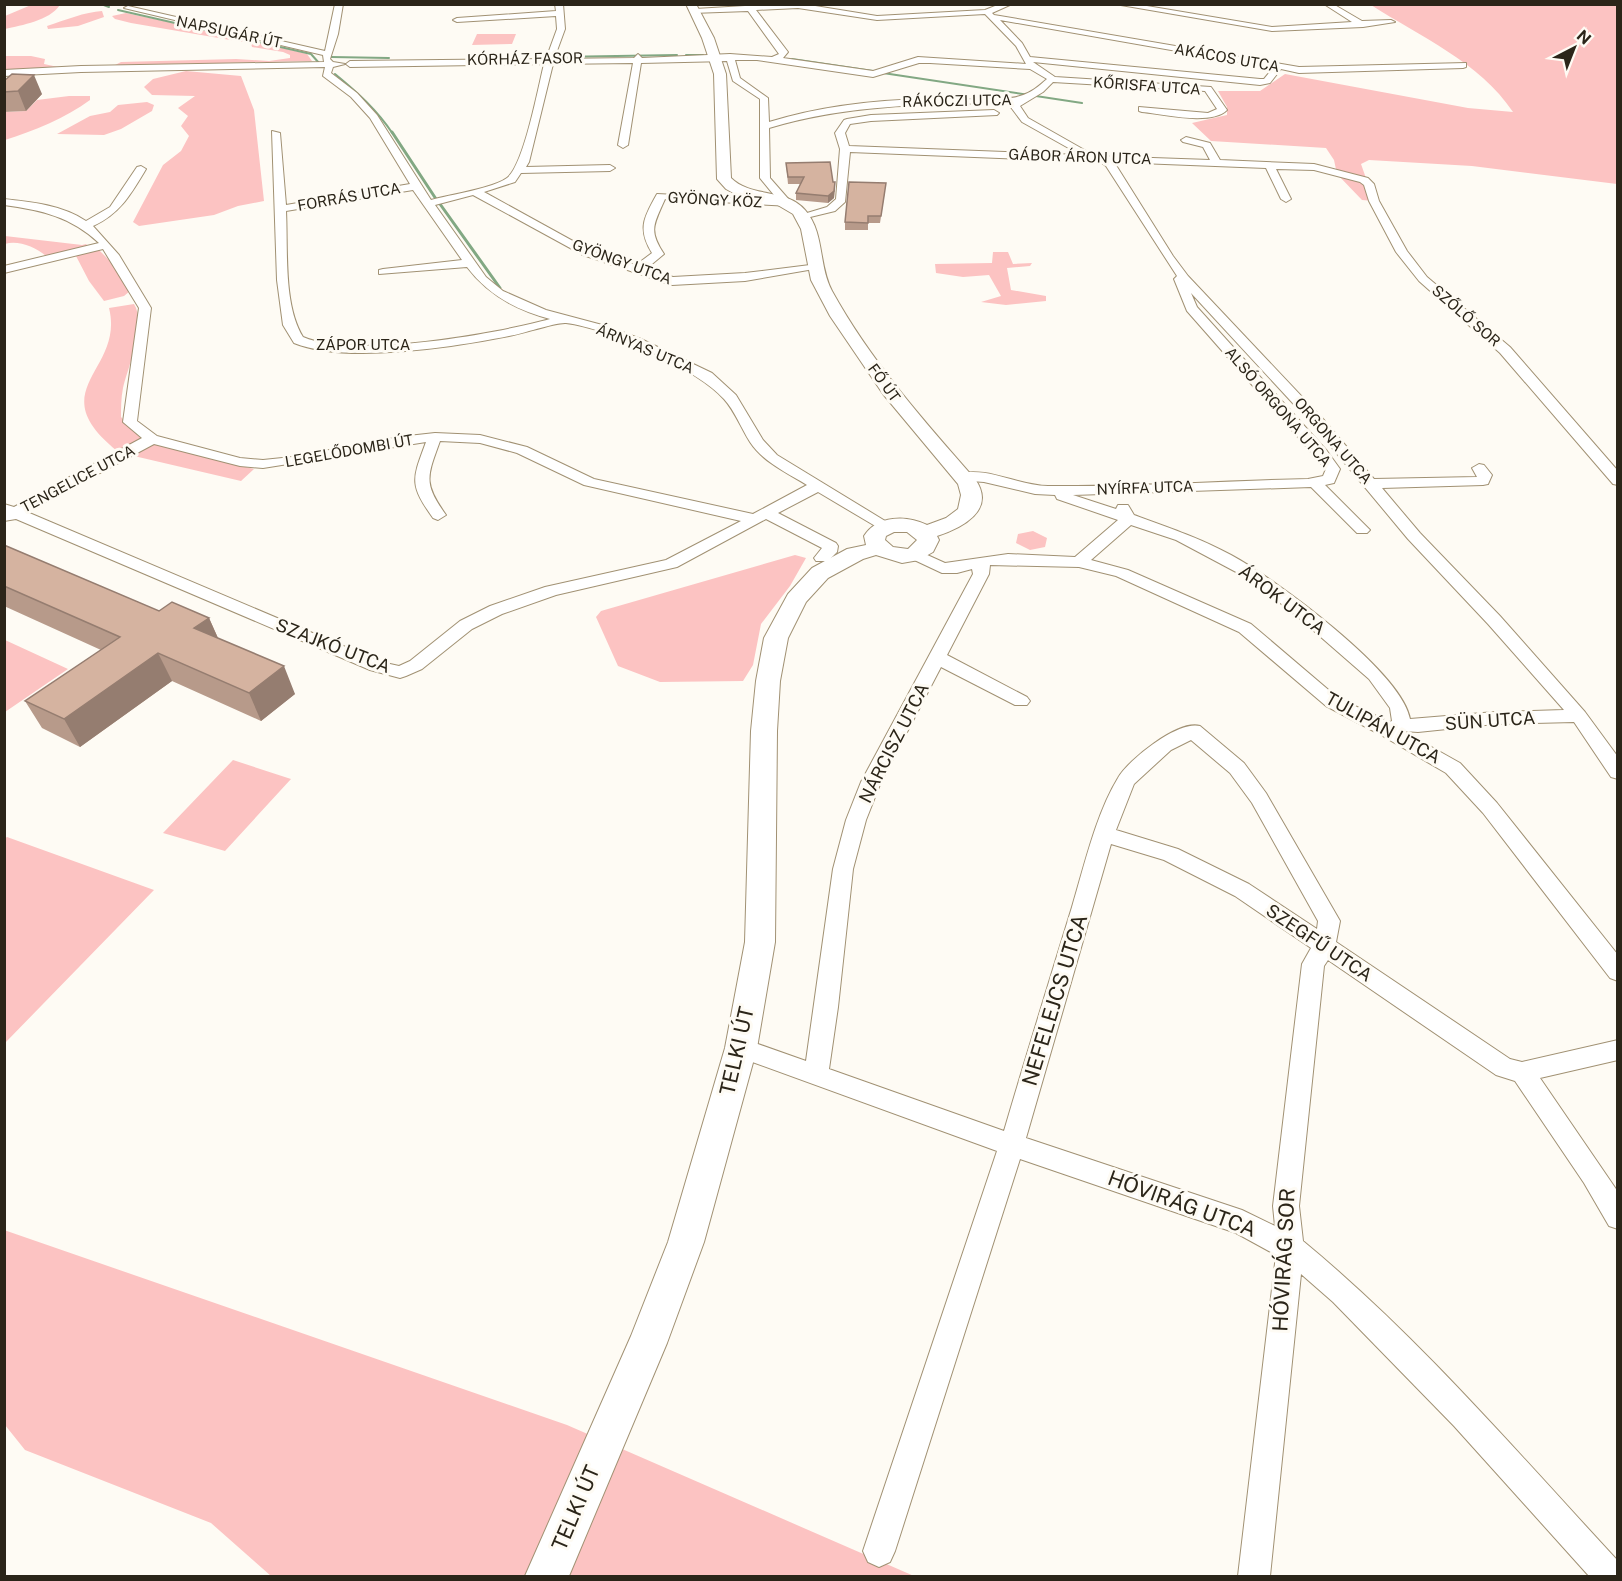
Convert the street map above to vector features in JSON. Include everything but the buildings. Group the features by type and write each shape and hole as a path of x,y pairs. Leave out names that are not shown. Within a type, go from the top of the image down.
{"main road":[{"path":"693,8 717,58 720,74 724,179 736,188 797,209 802,216"},
{"name":"FŐ ÚT","path":"802,216 810,234 814,266 822,288 897,401 963,477 972,493 970,507 961,518 944,527 922,545"},
{"path":"907,525 922,545 898,556 883,538 907,525"},
{"name":"TELKI ÚT","path":"547,1576 648,1342 686,1242 741,1048 760,942 764,731 768,681 776,638 796,600 820,573 883,538"}],"street":[{"path":"330,64 326,59 339,4"},
{"name":"AKÁCOS UTCA","path":"958,4 989,14 1278,68 1299,70 1463,66"},
{"path":"693,8 797,5 877,18 989,14 1009,4"},
{"path":"1118,4 1272,29 1391,22"},
{"path":"1180,15 1195,4"},
{"path":"1328,4 1363,25"},
{"name":"NAPSUGÁR ÚT","path":"158,5 128,8 329,54"},
{"path":"748,6 784,52 783,55 774,59"},
{"path":"430,203 477,193 511,180 524,162 550,60 561,29 560,9 457,20"},
{"path":"989,14 1030,63 1260,82 1268,81 1278,68"},
{"path":"730,57 736,79 764,98 765,178 786,204"},
{"name":"RÁKÓCZI UTCA","path":"717,58 774,59 867,74 918,60 1030,63 1051,79 1040,90 1020,101 857,105 827,109 766,126"},
{"name":"KÓRHÁZ FASOR","path":"4,73 81,69 402,62 717,58"},
{"path":"623,146 638,59"},
{"name":"RÁKÓCZI UTCA","path":"812,60 892,68"},
{"name":"ÁRNYAS UTCA","path":"330,64 326,74 354,95 374,117 416,186 482,279 498,294 534,310 602,329 637,342 707,376 731,398 757,442 772,458 819,485 883,538"},
{"name":"KŐRISFA UTCA","path":"1051,79 1208,89 1222,110 1208,116 1142,109"},
{"path":"802,216 839,205 845,149 841,141 841,128 847,122 857,119 991,114 1004,112 1020,101 1025,120 1096,157"},
{"name":"ZÁPOR UTCA","path":"275,133 284,280 289,325 298,340 320,348 430,344 496,335 564,319"},
{"path":"1186,140 1207,145 1215,162"},
{"name":"GÁBOR ÁRON UTCA","path":"845,149 1314,167"},
{"name":"ORGONA UTCA","path":"1096,157 1110,164 1168,257 1184,278 1318,422 1369,484 1579,716 1617,772"},
{"path":"1269,164 1286,199"},
{"name":"SZŐLŐ SOR","path":"1314,167 1364,180 1369,184 1374,201 1402,252 1423,279 1505,350 1617,481"},
{"path":"518,170 610,168"},
{"path":"87,225 105,218 117,209 141,169"},
{"name":"FORRÁS UTCA","path":"281,209 416,186"},
{"name":"GYÖNGY UTCA","path":"477,193 587,253 677,282 754,276 814,266"},
{"name":"GYÖNGY KÖZ","path":"637,270 658,254 649,240 647,226 662,196 786,204"},
{"name":"LEGELŐDOMBI ÚT","path":"4,202 44,207 62,212 87,225 106,244 146,309 130,422 152,439 240,462 263,464 292,461 399,441 435,437 480,439 522,450 589,482 760,516 830,546 829,552 822,558"},
{"path":"4,270 106,244"},
{"path":"383,272 470,262"},
{"name":"ALSÓ ORGONA UTCA","path":"1184,278 1180,279 1191,308 1333,469 1322,481"},
{"path":"435,437 422,472 424,495 438,515"},
{"name":"TENGELICE UTCA","path":"8,513 152,439"},
{"path":"1369,484 1483,481 1485,475 1479,468"},
{"name":"NYÍRFA UTCA","path":"963,477 994,478 1013,486 1045,491 1322,481"},
{"path":"1322,481 1362,530"},
{"name":"SZAJKÓ UTCA","path":"8,513 376,666 400,672 416,665 466,625 496,610 551,591 671,564 819,485"},
{"path":"1079,562 1118,530 1127,517 1112,490"},
{"name":"ÁROK UTCA","path":"1045,491 1182,537 1225,558 1258,578 1305,614 1375,675 1399,707 1395,727"},
{"name":"TULIPÁN UTCA","path":"922,545 942,568 957,568 1008,559 1079,562 1122,573 1245,628 1332,702 1395,727 1453,768 1490,808 1617,972"},
{"name":"NÁRCISZ UTCA","path":"816,1075 827,1007 843,870 856,820 871,782 981,574 980,563"},
{"path":"938,658 1021,701"},
{"name":"SÜN UTCA","path":"1395,727 1495,718 1579,716"},
{"name":"NEFELEJCS UTCA","path":"879,1551 1011,1145 1104,834 1126,780 1164,745 1193,731 1238,768 1259,798 1329,921 1324,947"},
{"name":"SZEGFŰ UTCA","path":"1104,834 1171,854 1242,890 1504,1068 1522,1072"},
{"name":"HÓVIRÁG SOR","path":"1254,1576 1290,1248 1286,1206 1313,964 1324,947"},
{"name":"HÓVIRÁG UTCA","path":"741,1048 1011,1145 1242,1223 1290,1248 1343,1292 1456,1408 1610,1576"},
{"path":"1617,1050 1522,1072 1593,1175 1617,1217"}],"shaded area":[{"path":"31,5 60,5 42,19 5,29 5,16"},
{"path":"1371,5 1617,5 1617,184 1472,166 1369,160 1361,164 1374,201 1362,200 1337,174 1334,160 1326,148 1211,141 1192,123 1227,115 1227,107 1218,91 1260,91 1285,74 1468,108 1513,112 1499,94 1466,64"},
{"path":"102,11 104,17 78,26 48,29 47,26 82,15"},
{"path":"126,13 243,38 242,42 131,23 112,16"},
{"path":"477,34 516,34 512,44 472,45"},
{"path":"254,41 307,54 312,61 115,65 121,62 236,59 269,61 290,58 290,55 283,52 252,47 251,43"},
{"path":"5,56 31,56 45,59 44,64 58,67 102,66 5,74"},
{"path":"186,71 241,76 254,110 264,201 238,206 214,215 139,226 133,222 163,165 181,151 189,136 181,126 188,116 178,108 195,96 152,95 144,87 153,79"},
{"path":"90,96 90,100 71,113 5,140 4,112 26,111 37,100"},
{"path":"147,102 154,105 152,111 121,129 104,135 57,134 90,116 110,112 118,105"},
{"path":"5,236 86,244 89,247 46,256 26,245 5,244"},
{"path":"98,249 110,261 130,291 124,296 104,301 89,281 76,256 78,253"},
{"path":"993,252 1008,252 1013,264 1032,263 1030,266 1007,268 1011,290 1046,296 1046,301 1006,305 981,302 1001,296 989,275 963,277 936,273 935,264 992,263"},
{"path":"134,304 138,334 123,388 121,417 141,438 132,446 117,451 95,430 86,411 85,395 106,348 111,330 109,308"},
{"path":"154,444 254,469 241,481 134,456 138,451"},
{"path":"1033,531 1047,538 1045,547 1030,550 1016,543 1018,534"},
{"path":"795,555 806,558 790,586 761,624 753,665 743,681 660,682 618,666 596,617 601,611"},
{"path":"5,640 68,669 5,712"},
{"path":"233,760 291,779 225,851 163,833"},
{"path":"7,837 154,890 5,1043 4,839"},
{"path":"4,1230 567,1425 914,1576 271,1576 211,1523 25,1450 5,1425"}],"waterway":[{"path":"101,4 109,7"},
{"path":"118,10 311,54 319,63"},
{"path":"556,57 677,55"},
{"path":"686,55 703,55"},
{"path":"331,57 389,58"},
{"path":"534,57 548,57"},
{"path":"792,59 873,71"},
{"path":"883,73 1082,103"},
{"path":"335,74 366,102 393,134"},
{"path":"392,132 436,199"},
{"path":"440,204 500,288"}]}
